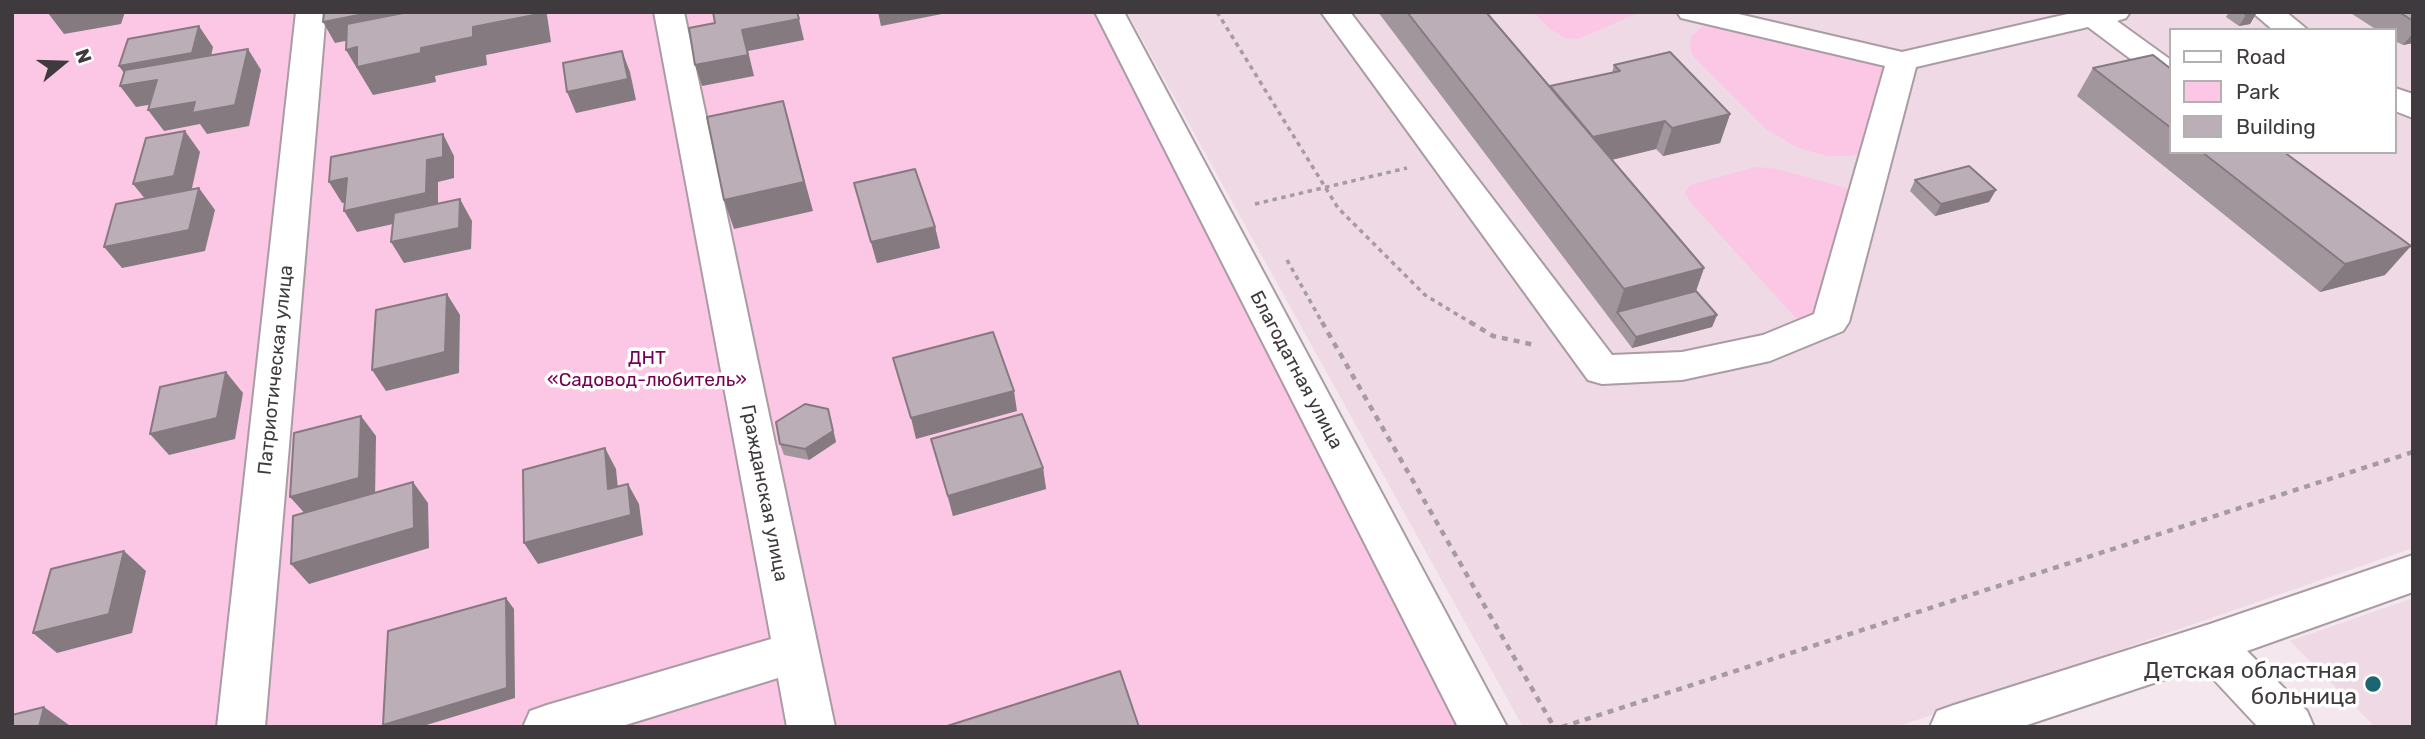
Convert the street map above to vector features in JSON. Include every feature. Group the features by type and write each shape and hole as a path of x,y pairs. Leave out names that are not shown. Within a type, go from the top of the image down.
{"street":[{"name":"Патриотическая улица","path":"241,727 311,12"},
{"name":"Гражданская улица","path":"669,12 811,727"},
{"name":"Благодатная улица","path":"1109,12 1483,727"},
{"path":"1335,12 1602,370 1682,366 1770,346 1830,322 1902,61"},
{"path":"1691,12 1902,61 2104,15 2170,73"},
{"path":"2266,12 2289,28"},
{"path":"2397,98 2413,108"},
{"path":"1954,727 2210,644 2413,573"},
{"path":"2210,644 2290,727"},
{"path":"547,727 796,652"}],"path":[{"path":"1217,12 1338,208 1425,295 1493,336 1546,348 1583,345"},
{"path":"1255,204 1445,160"},
{"path":"1248,192 1261,216"},
{"path":"1282,252 1554,727"},
{"path":"1562,727 2413,452"}],"shaded area":[{"path":"1127,12 2413,12 2413,548 1897,727 1523,727"},
{"name":"Детская областная больница","path":"2413,598 2413,727 2375,727 2290,641"}],"green space":[{"name":"ДНТ «Садовод-любитель»","path":"12,12 1095,12 1468,727 12,727"},
{"path":"1533,12 1638,13 1578,39 1565,38 1549,28"},
{"path":"1716,21 1880,61 1892,71 1864,152 1850,156 1828,156 1798,148 1766,129 1693,56 1691,37 1703,26"},
{"path":"1756,167 1777,169 1850,189 1861,200 1813,323 1796,318 1685,193 1690,185"}],"building":[{"path":"324,12 374,12 323,22"},
{"path":"408,12 539,14 473,27 473,37 421,48 421,53 357,67 357,47 346,50 347,24"},
{"path":"713,12 797,12 799,19 742,30 748,55 695,65 689,28 715,23"},
{"path":"1407,12 1486,12 1704,268 1624,289"},
{"path":"2399,12 2413,12 2413,21"},
{"path":"199,26 192,53 119,66 128,39"},
{"path":"248,49 235,105 192,113 195,102 148,110 157,80 120,86 125,70"},
{"path":"622,51 628,79 567,92 563,63"},
{"path":"1670,52 1730,114 1672,128 1665,121 1593,137 1550,86 1620,71 1614,65"},
{"path":"2153,55 2170,68 2170,127 2093,68"},
{"path":"783,101 804,182 724,200 707,117"},
{"path":"185,131 174,176 133,184 146,138"},
{"path":"443,134 443,157 427,160 426,193 344,211 347,178 329,182 331,157"},
{"path":"2205,154 2287,154 2411,246 2345,264"},
{"path":"1969,166 1996,190 1941,204 1915,180"},
{"path":"915,169 935,227 871,242 854,183"},
{"path":"199,188 189,230 104,247 116,204"},
{"path":"460,199 459,228 391,242 394,213"},
{"path":"1696,291 1717,315 1636,337 1617,312"},
{"path":"447,294 445,352 372,370 376,310"},
{"path":"993,332 1014,391 911,418 893,358"},
{"path":"226,372 217,418 150,434 160,387"},
{"path":"805,404 828,409 833,431 805,449 780,444 776,422"},
{"path":"1022,414 1043,468 948,496 931,439"},
{"path":"361,416 359,478 290,497 294,433"},
{"path":"605,448 608,489 628,484 631,515 524,543 523,470"},
{"path":"413,482 414,528 291,564 293,516"},
{"path":"124,551 109,614 33,633 51,569"},
{"path":"506,598 507,688 383,725 388,631"},
{"path":"1120,671 1139,727 944,727"},
{"path":"44,707 39,727 12,727 12,715"}],"place":[{"name":"Детская областная больница","path":"2373,684"}]}
